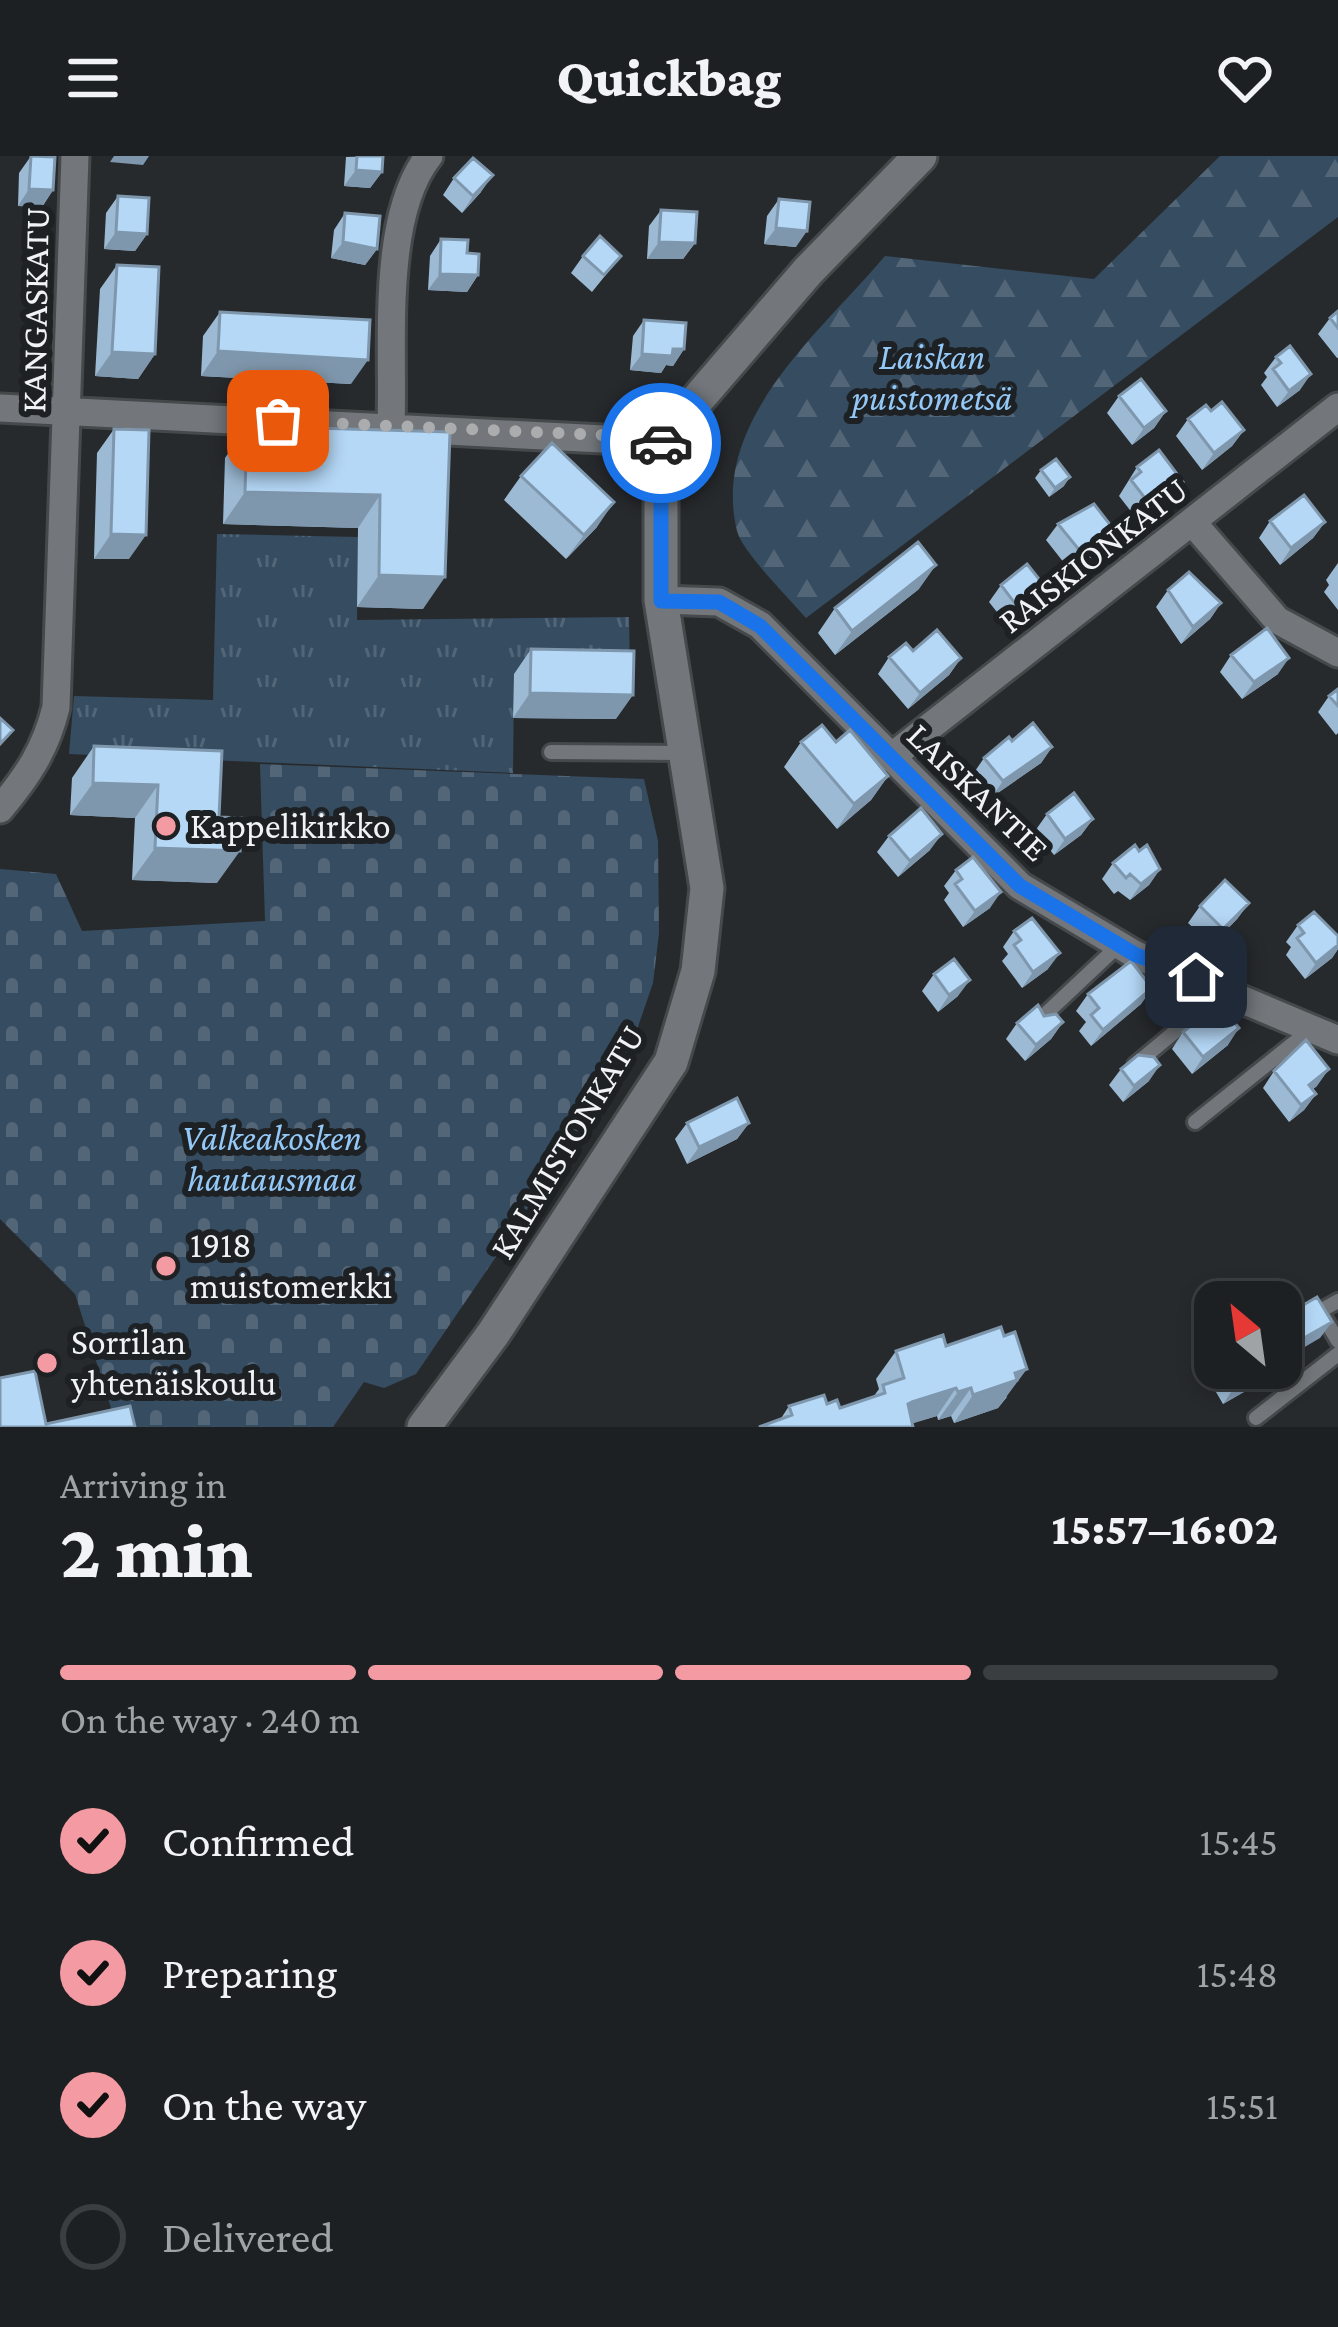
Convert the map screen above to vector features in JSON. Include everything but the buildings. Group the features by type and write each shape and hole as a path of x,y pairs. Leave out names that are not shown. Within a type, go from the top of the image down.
{"street":[{"name":"KANGASKATU","path":"0,809 30,773 48,739 56,707 75,156"},
{"path":"391,426 399,222 414,175 429,156"},
{"path":"0,408 661,442 808,271 920,156"},
{"name":"RAISKIONKATU","path":"890,758 1338,407"},
{"name":"KALMISTONKATU","path":"424,1427 493,1334 671,1062 698,971 706,888 661,601 661,442"},
{"path":"1192,523 1277,620 1338,653"},
{"name":"LAISKANTIE","path":"661,601 719,602 760,626 1020,886 1119,945 1326,1033"}],"lane":[{"path":"551,752 684,753"},
{"path":"1037,1022 1119,945"},
{"path":"1135,1064 1226,988"},
{"path":"1195,1122 1326,1033"},
{"path":"1338,1300 1320,1311 1338,1341"},
{"path":"1256,1418 1338,1354"}],"green space":[{"name":"Laiskan puistometsä","path":"1220,156 1338,156 1338,217 806,618 741,540 733,490 740,452 755,415 777,380 831,315 885,256 1094,279"},
{"path":"217,534 358,537 357,620 629,617 630,675 514,674 513,773 69,754 74,696 213,700"},
{"name":"Valkeakosken hautausmaa","path":"260,764 644,779 658,841 659,933 653,983 614,1084 416,1374 384,1388 364,1382 333,1427 117,1427 75,1294 0,1219 0,869 56,874 82,931 265,921"}],"way so far":[{"path":"278,421 626,436 661,443"}],"place":[{"name":"Kappelikirkko","path":"166,826"},
{"name":"1918 muistomerkki","path":"166,1266"},
{"name":"Sorrilan yhtenäiskoulu","path":"47,1363"}],"route":[{"path":"661,443 661,601 719,602 760,626 1020,886 1136,955 1196,977"}]}
